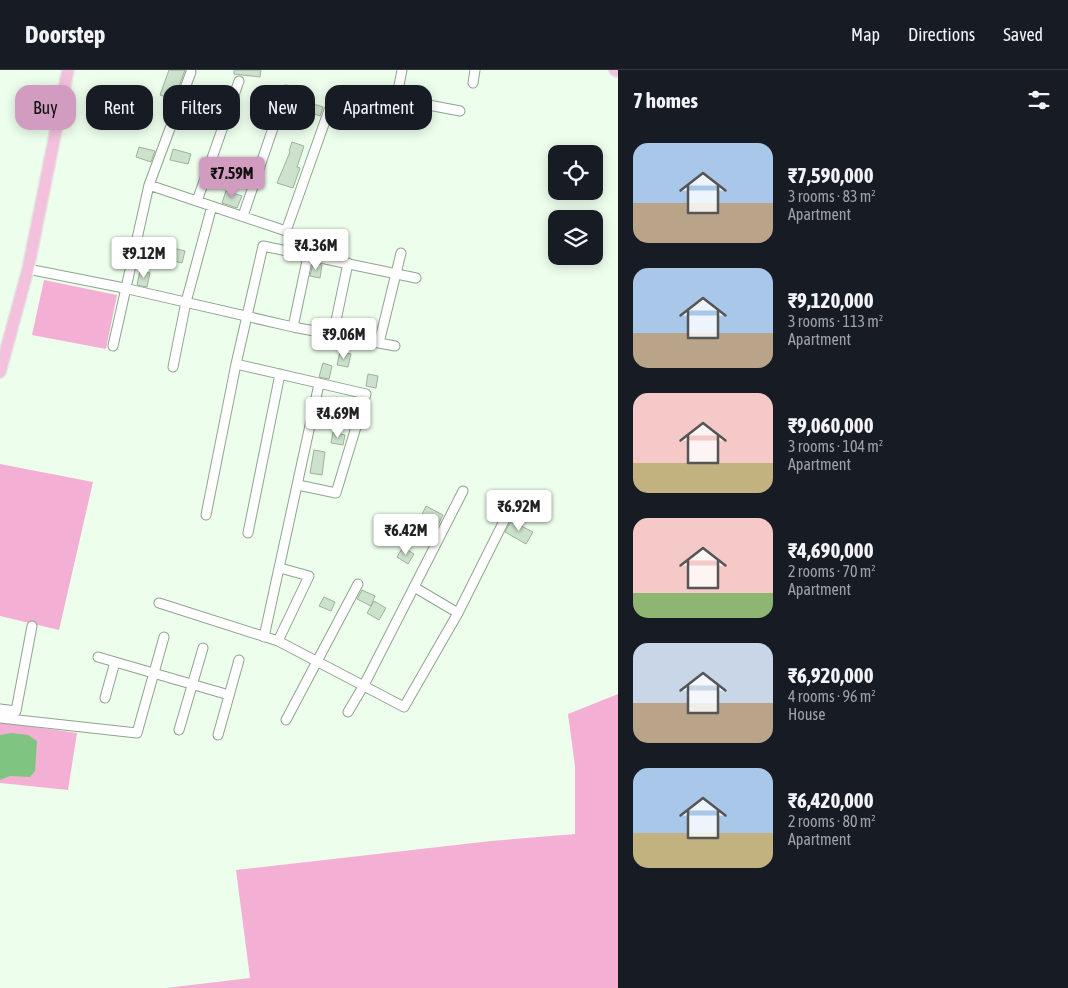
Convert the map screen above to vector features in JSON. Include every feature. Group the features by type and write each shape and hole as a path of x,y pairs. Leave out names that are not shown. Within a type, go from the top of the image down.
{"main road":[{"path":"0,372 28,269 68,70"}],"street":[{"path":"400,85 402,70"},
{"path":"473,83 475,70"},
{"path":"113,346 124,288 149,185 192,72"},
{"path":"197,201 239,81"},
{"path":"432,107 460,112"},
{"path":"149,185 286,231 325,119"},
{"path":"243,216 272,130"},
{"path":"174,367 186,302 212,206"},
{"path":"206,515 236,364 263,246 416,278"},
{"path":"379,343 401,254"},
{"path":"293,327 308,256"},
{"path":"333,335 348,263"},
{"path":"28,269 124,288 293,327 395,346"},
{"path":"236,364 366,394 336,494 298,485"},
{"path":"248,533 280,374"},
{"path":"264,637 319,384"},
{"path":"348,712 364,685 464,491"},
{"path":"159,603 278,641 404,707 458,613 508,514"},
{"path":"278,641 309,576 280,568"},
{"path":"286,720 358,584"},
{"path":"414,587 458,613"},
{"path":"0,709 16,711 32,626"},
{"path":"0,718 136,733 164,637"},
{"path":"179,730 203,648"},
{"path":"98,657 229,695"},
{"path":"218,735 239,660"},
{"path":"105,698 115,662"}],"shaded area":[{"path":"44,280 117,295 106,349 32,335"},
{"path":"0,464 93,482 59,630 0,616"},
{"path":"618,694 618,988 166,988 250,978 236,870 491,841 575,834 575,766 568,714"},
{"path":"0,722 77,733 68,790 0,783"},
{"path":"11,733 28,735 37,741 35,771 30,777 10,776 0,780 0,735"}],"building":[{"path":"169,70 185,70 180,85 164,85"},
{"path":"234,70 261,70 260,77 234,74"},
{"path":"315,104 323,107 320,116 315,114"},
{"path":"292,142 304,146 297,167 300,168 293,188 277,183 290,152"},
{"path":"139,147 155,151 151,162 136,157"},
{"path":"173,149 191,154 188,164 170,160"},
{"path":"226,191 242,196 237,208 222,203"},
{"path":"169,247 185,251 182,263 166,259"},
{"path":"313,263 322,265 320,278 310,276"},
{"path":"140,271 150,273 147,287 137,285"},
{"path":"340,352 351,354 348,367 337,365"},
{"path":"323,363 332,366 329,379 319,377"},
{"path":"368,374 378,376 376,388 366,386"},
{"path":"333,432 345,435 343,445 331,443"},
{"path":"314,450 325,452 322,475 310,473"},
{"path":"426,506 443,515 437,527 420,519"},
{"path":"511,521 533,532 526,544 505,532"},
{"path":"403,547 414,554 408,564 397,557"},
{"path":"362,590 375,596 371,606 357,599"},
{"path":"324,597 335,602 331,611 319,606"},
{"path":"374,601 386,608 379,620 367,613"}]}
